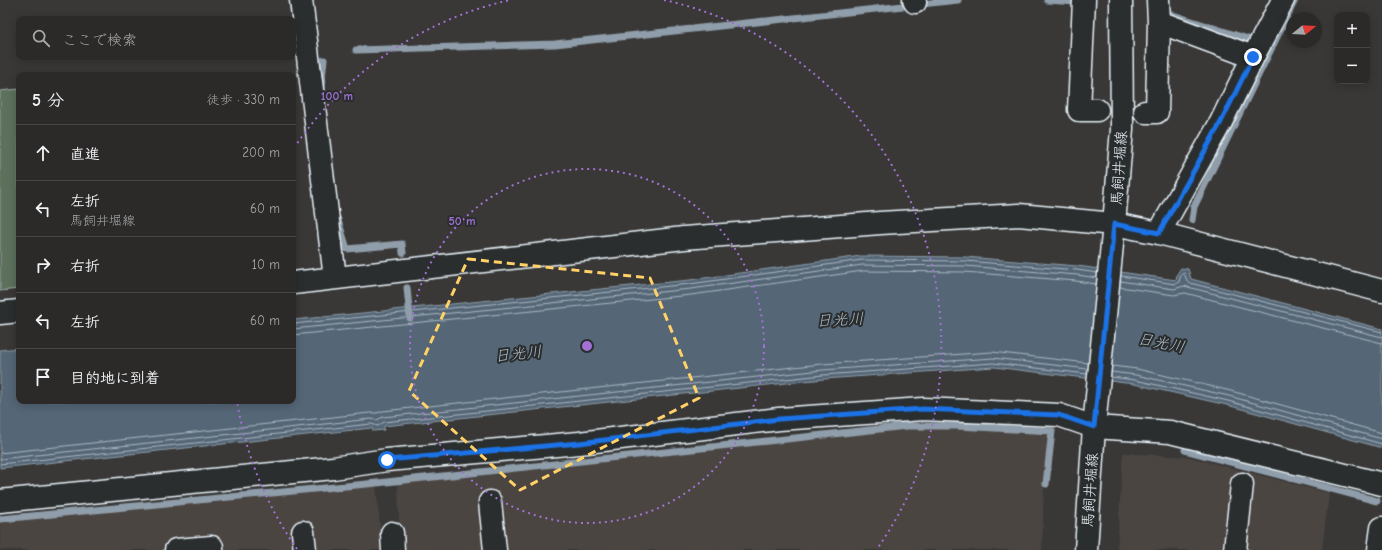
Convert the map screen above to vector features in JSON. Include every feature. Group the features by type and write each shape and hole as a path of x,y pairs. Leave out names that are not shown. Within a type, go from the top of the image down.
{"street":[{"path":"301,0 334,278"},
{"path":"1084,0 1079,110 1097,110"},
{"name":"馬飼井堀線","path":"1086,550 1094,422 1122,129 1121,0"},
{"path":"1145,112 1157,112 1158,0"},
{"path":"1159,233 1221,122 1283,0"},
{"path":"1159,22 1253,57"},
{"path":"296,283 684,238 880,223 1018,215 1113,232 1159,233 1382,291"},
{"path":"0,313 16,311"},
{"path":"0,501 333,468 387,460 579,443 779,419 915,409 1059,415 1094,422 1170,432 1382,484"},
{"path":"1235,550 1242,484"},
{"path":"490,502 495,550"},
{"path":"1379,550 1382,528"},
{"path":"176,550 212,547 212,550"}],"highlighted area":[{"path":"468,259 650,278 699,398 520,490 409,391"}],"shaded area":[{"path":"907,429 1051,432 1044,484 1042,550 400,550 398,484"},
{"path":"1123,453 1189,457 1329,493 1322,550 1117,550"},
{"path":"376,485 382,550 0,550 0,521"}],"green space":[{"path":"16,89 16,289 0,291 0,91"}],"water":[{"name":"日光川","path":"861,256 965,257 1078,266 1176,280 1177,274 1181,268 1188,269 1191,279 1382,329 1382,448 1227,405 1134,384 994,367 824,379 384,426 384,430 373,431 372,428 0,468 0,350 16,348 16,404 296,404 296,320 690,280"}],"waterway":[{"path":"356,50 555,44 958,0"},
{"path":"1047,0 1076,2"},
{"path":"1192,220 1194,207 1295,0"},
{"path":"1170,14 1251,40"},
{"path":"321,88 324,60"},
{"path":"337,217 347,249 402,244 403,253"},
{"path":"407,288 410,318"},
{"path":"0,519 377,483 907,426 957,426 1052,431 1046,484"},
{"path":"1185,450 1377,501"}],"route":[{"path":"387,460 579,443 779,419 923,409 1059,415 1094,427 1114,224 1159,233 1221,122 1253,57"}]}
